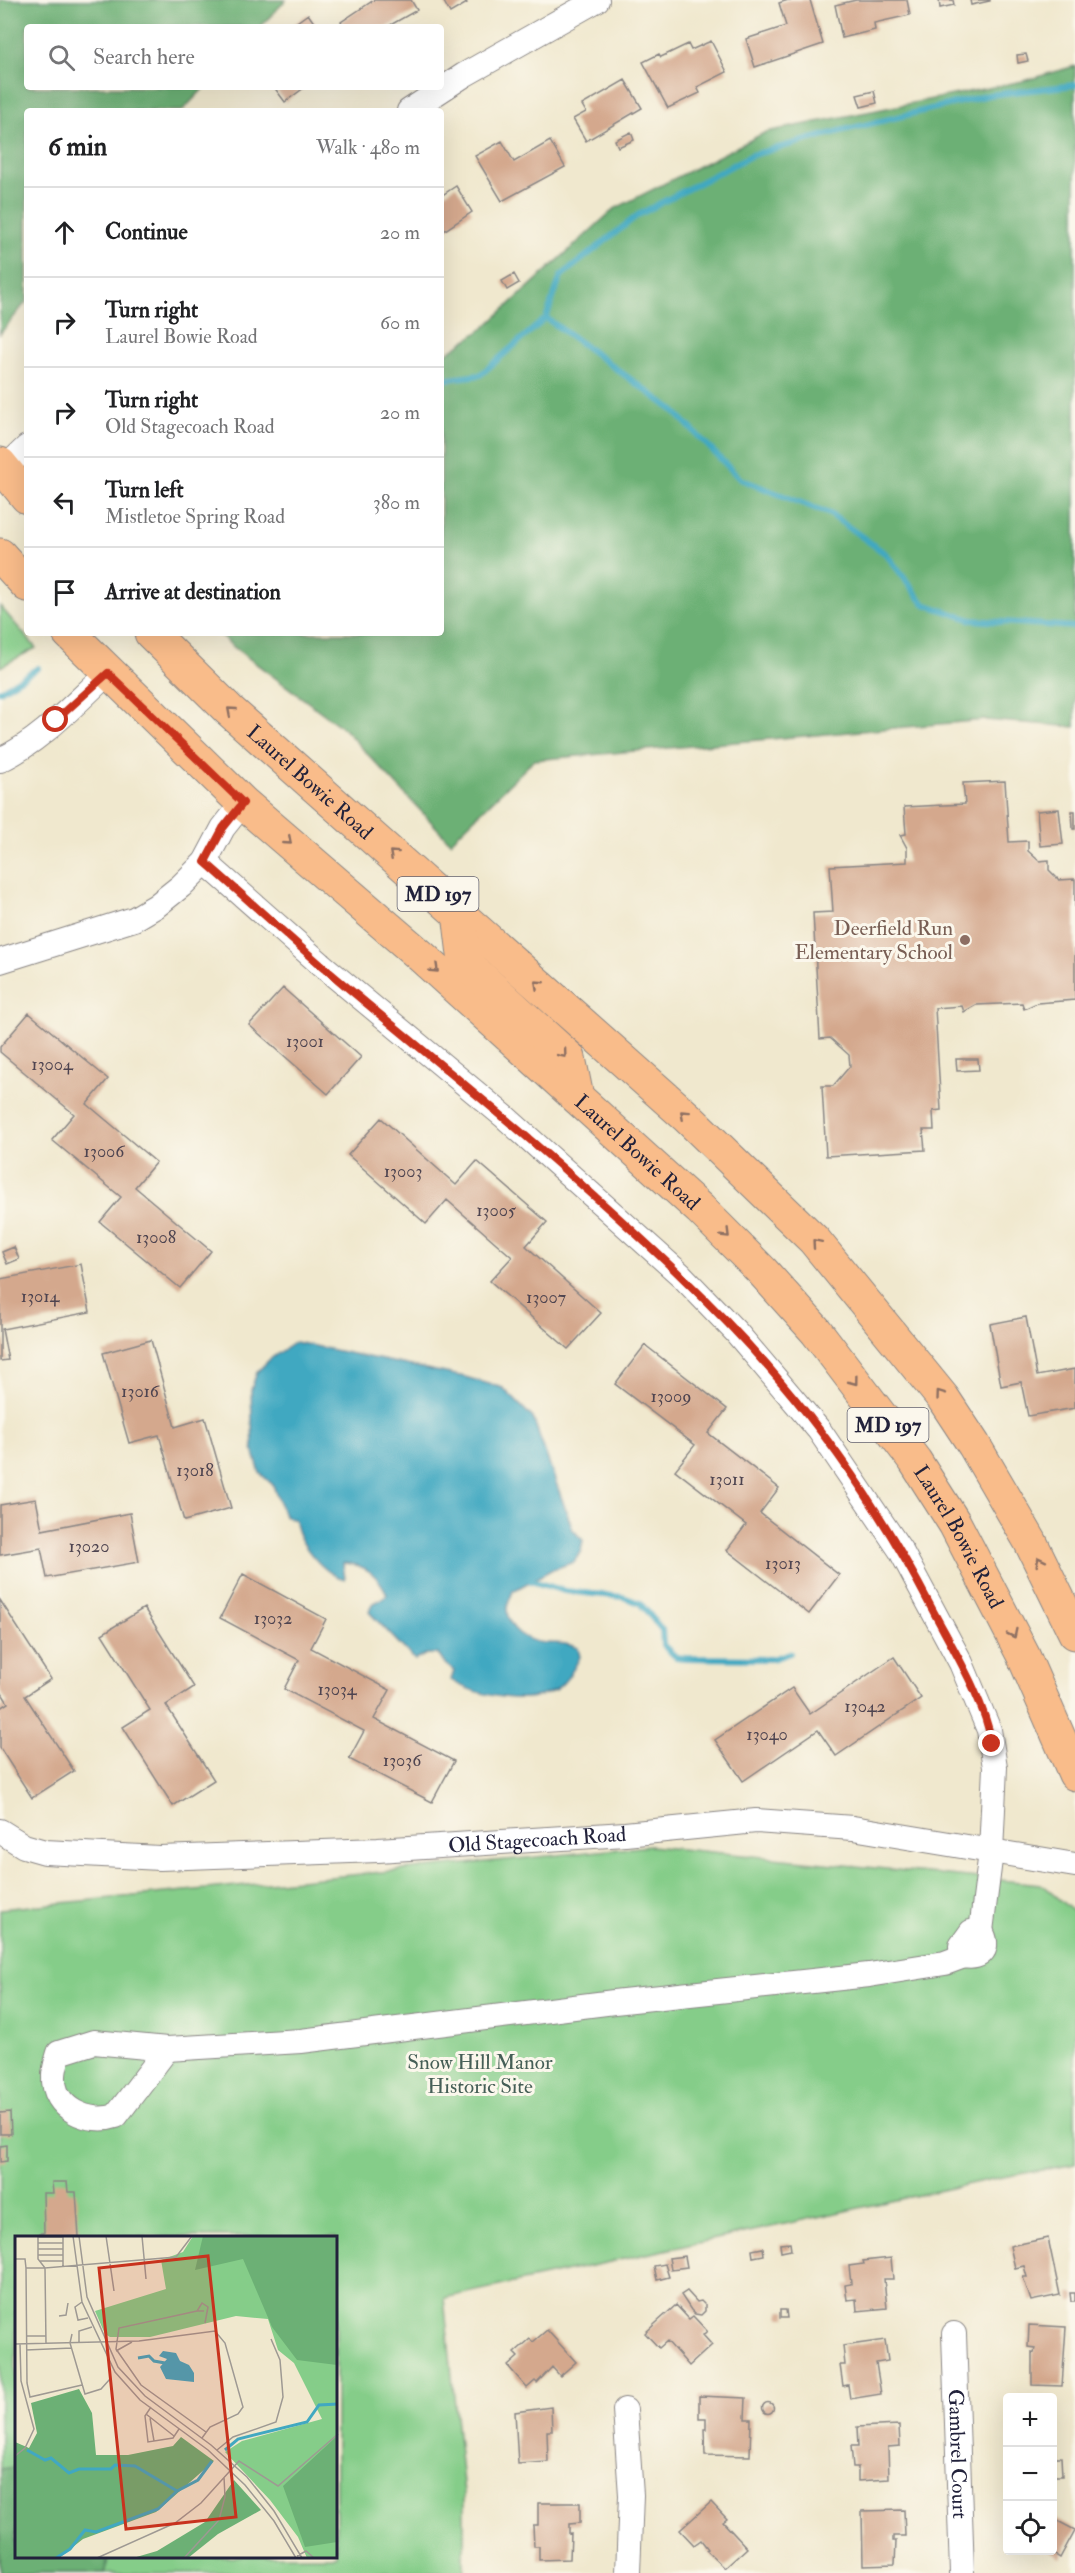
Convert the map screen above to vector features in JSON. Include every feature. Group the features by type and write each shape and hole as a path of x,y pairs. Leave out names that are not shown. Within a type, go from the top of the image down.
{"main road":[{"path":"8,463 24,492"},
{"path":"0,555 24,582"},
{"name":"Laurel Bowie Road","path":"72,636 243,803 421,956 700,1209 762,1271 816,1331 915,1461 955,1524 1028,1664 1075,1774"},
{"name":"Laurel Bowie Road","path":"154,636 198,682 687,1117 814,1240 918,1365 949,1407 1025,1532 1075,1633"},
{"path":"459,913 465,963 568,1058 577,1097"}],"street":[{"path":"444,88 597,0"},
{"path":"414,108 441,90"},
{"path":"0,760 27,743 56,720 108,673"},
{"path":"0,961 134,919 156,906 181,886 205,862 223,828 243,803"},
{"path":"166,2049 116,2116 105,2120 87,2118 71,2110 59,2096 53,2078 59,2053 94,2042 166,2049 313,2040 614,2002 869,1975 945,1963 964,1956 961,1946 971,1932 981,1931 991,1852 994,1767 992,1740 985,1718 961,1663 901,1551 812,1420 736,1332 673,1267 505,1117 322,966 205,862"},
{"name":"Old Stagecoach Road","path":"0,1831 24,1846 45,1852 160,1858 378,1850 625,1834 756,1821 853,1828 1075,1865"},
{"name":"Gambrel Court","path":"954,2334 962,2573"},
{"path":"625,2410 631,2495 628,2573"}],"green space":[{"path":"0,0 286,0 263,24 24,24 24,90 202,90 185,108 24,108 24,305 0,334"},
{"path":"1075,66 1075,727 985,720 534,760 450,842 344,729 222,636 444,636 444,355 484,328 614,209 766,132 1023,81"},
{"path":"0,606 36,648 0,667"},
{"name":"Snow Hill Manor Historic Site","path":"650,1846 1041,1884 1075,1913 1075,2164 997,2178 444,2298 464,2493 464,2573 0,2573 0,1909"},
{"path":"15,2467 15,2558 109,2558 104,2573 0,2573 0,2469"}],"water":[{"path":"295,1342 465,1377 503,1388 533,1418 573,1530 583,1540 581,1551 574,1562 551,1570 513,1591 507,1609 510,1623 519,1634 539,1642 565,1644 578,1648 580,1657 563,1684 544,1695 517,1698 474,1691 461,1686 451,1680 454,1671 438,1654 426,1654 415,1660 369,1612 372,1604 387,1594 375,1576 364,1568 343,1563 345,1579 328,1571 312,1556 300,1538 295,1520 284,1516 273,1485 260,1473 253,1450 251,1390 257,1372 270,1359"}],"building":[{"path":"374,0 411,0 417,10 392,24 342,24 341,22"},
{"path":"443,0 465,0 467,3 450,13"},
{"path":"788,0 810,0 823,44 755,67 746,39 786,26 779,3"},
{"path":"856,0 907,0 910,15 874,23 875,30 842,38 835,5"},
{"path":"939,0 953,0 954,5 940,8"},
{"path":"970,0 990,0 990,1 971,5"},
{"path":"308,14 315,24 294,24"},
{"path":"711,41 727,72 697,87 700,93 668,108 643,62 659,54 661,57 688,44 691,50"},
{"path":"1026,54 1028,61 1018,63 1017,55"},
{"path":"625,80 642,108 586,141 573,119 586,112 582,105"},
{"path":"276,90 301,90 285,102"},
{"path":"874,91 877,103 861,107 857,95"},
{"path":"631,132 634,140 618,147 615,140"},
{"path":"502,141 514,162 550,141 565,167 502,201 475,156"},
{"path":"456,186 472,212 444,231 444,194"},
{"path":"514,274 519,283 507,290 502,281"},
{"path":"1005,781 1009,842 1028,841 1028,851 1039,861 1049,860 1049,870 1059,880 1075,879 1075,1000 1037,1003 1024,1009 1022,1003 976,1005 964,1012 962,1006 935,1008 941,1110 933,1111 934,1130 923,1130 925,1150 826,1156 822,1086 833,1086 850,1066 849,1055 830,1038 820,1039 813,913 833,912 830,866 907,862 907,848 900,835 906,834 904,807 965,804 963,783"},
{"path":"1059,809 1063,844 1040,846 1037,811"},
{"path":"1072,811 1075,811 1075,829 1073,829"},
{"path":"283,988 361,1057 328,1094 249,1025"},
{"path":"29,1013 108,1079 87,1104 156,1162 135,1187 211,1251 180,1288 100,1222 121,1197 52,1140 74,1114 0,1052 0,1047"},
{"path":"956,1059 978,1059 979,1070 957,1071"},
{"path":"381,1118 456,1185 477,1161 547,1222 526,1246 601,1313 568,1349 490,1281 512,1257 447,1200 426,1224 348,1155"},
{"path":"14,1247 19,1259 7,1264 2,1252"},
{"path":"81,1264 90,1312 2,1329 8,1360 0,1361 0,1279"},
{"path":"1026,1317 1037,1376 1075,1369 1075,1408 1028,1416 1021,1382 1001,1386 990,1324"},
{"path":"151,1340 175,1427 205,1418 231,1508 184,1521 159,1435 129,1443 103,1353"},
{"path":"645,1345 727,1409 708,1433 779,1488 760,1513 839,1575 809,1614 727,1550 746,1525 675,1470 695,1445 615,1384"},
{"path":"36,1499 42,1530 130,1513 139,1562 47,1578 41,1548 0,1555 0,1505"},
{"path":"243,1574 326,1619 311,1648 390,1690 374,1719 454,1761 432,1802 349,1759 364,1731 284,1689 299,1660 220,1618"},
{"path":"0,1600 51,1679 25,1696 74,1771 32,1798 0,1748 0,1708 8,1703 0,1690"},
{"path":"144,1608 194,1687 166,1705 214,1780 173,1806 123,1727 150,1710 102,1634"},
{"path":"894,1657 921,1698 836,1756 818,1730 743,1781 715,1740 792,1688 810,1714"},
{"path":"10,2112 11,2134 0,2134 0,2113"},
{"path":"7,2145 7,2161 0,2162 0,2146"},
{"path":"52,2182 67,2182 68,2192 76,2192 79,2236 40,2236 40,2233 44,2233 43,2193 53,2193"},
{"path":"1048,2238 1060,2295 1031,2301 1023,2277 1027,2277 1024,2266 1015,2268 1010,2246"},
{"path":"790,2243 791,2250 781,2252 780,2244"},
{"path":"763,2248 764,2255 753,2257 752,2250"},
{"path":"685,2256 687,2267 671,2269 669,2258"},
{"path":"891,2258 893,2279 884,2279 887,2308 857,2311 856,2299 847,2300 845,2285 851,2284 849,2266 864,2264 863,2261"},
{"path":"665,2264 669,2277 657,2280 654,2266"},
{"path":"687,2291 697,2302 701,2301 705,2305 705,2311 701,2315 691,2310 681,2295"},
{"path":"1070,2293 1075,2293 1075,2301 1071,2301"},
{"path":"676,2305 689,2319 693,2316 707,2331 703,2335 712,2345 689,2366 667,2341 659,2348 645,2333"},
{"path":"780,2310 786,2310 787,2318 780,2318"},
{"path":"1029,2325 1066,2327 1062,2386 1032,2385 1032,2352 1034,2353 1035,2348 1028,2347"},
{"path":"547,2330 576,2362 560,2376 552,2367 537,2383 535,2381 527,2388 508,2366 518,2357 514,2353 530,2339 533,2342"},
{"path":"885,2340 888,2361 876,2363 881,2394 850,2399 848,2385 843,2386 840,2365 845,2365 843,2346"},
{"path":"699,2396 746,2398 745,2419 751,2419 750,2456 705,2455 706,2418 699,2418"},
{"path":"768,2402 774,2408 768,2414 762,2408"},
{"path":"551,2407 552,2431 547,2431 548,2462 518,2464 515,2412"},
{"path":"899,2425 900,2446 888,2447 889,2479 858,2481 858,2467 853,2467 851,2446 858,2446 857,2427"},
{"path":"1057,2457 1061,2457 1062,2476 1057,2476"},
{"path":"711,2502 727,2519 723,2522 747,2548 725,2568 706,2550 708,2549 701,2540 694,2545 680,2530"},
{"path":"538,2503 580,2503 580,2523 569,2524 570,2559 539,2560 539,2546 534,2546 533,2525 538,2525"},
{"path":"904,2510 905,2536 893,2536 893,2541 896,2541 895,2564 863,2565 862,2511"},
{"path":"1057,2521 1075,2530 1060,2558 1055,2555 1057,2555"}],"waterway":[{"path":"546,318 561,276 638,215 752,155 989,95 1075,85"},
{"path":"444,380 480,375 546,318 673,410 740,479 830,514 886,554 924,604 972,620 1075,627"},
{"path":"0,691 38,668"},
{"path":"531,1581 565,1591 623,1597 640,1603 662,1630 663,1645 676,1657 772,1659 790,1653"}],"place":[{"name":"Deerfield Run Elementary School","path":"965,940"}],"route":[{"path":"56,720 108,673 243,803 223,828 205,862 322,966 505,1117 681,1275 736,1332 782,1383 819,1430 901,1551 961,1663 985,1718 992,1744"}]}
